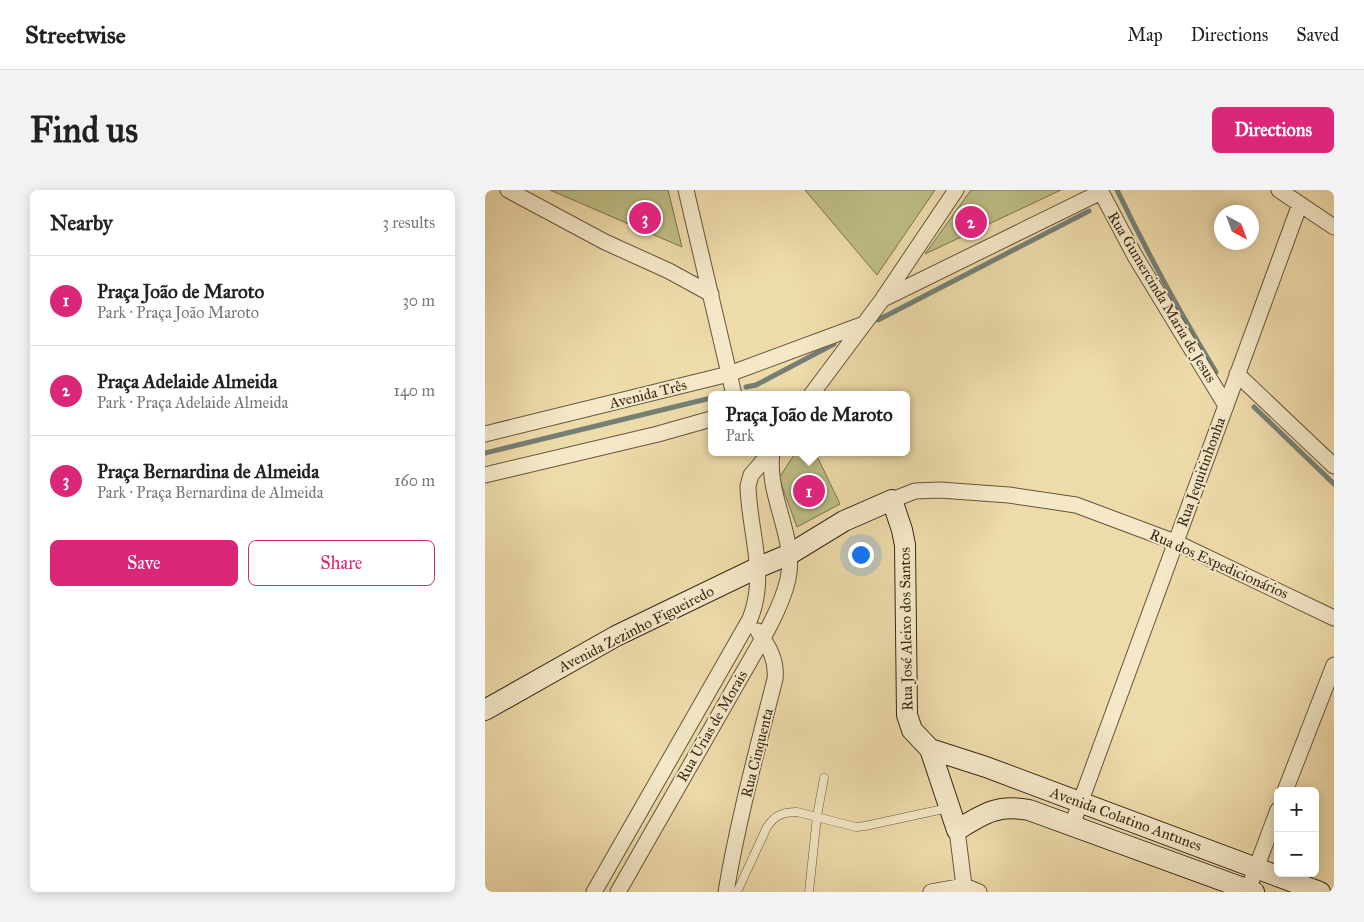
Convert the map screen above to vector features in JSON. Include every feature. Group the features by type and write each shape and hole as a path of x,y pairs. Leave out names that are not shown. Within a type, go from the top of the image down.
{"main road":[{"name":"Rua dos Expedicionários","path":"790,554 844,521 891,500"},
{"name":"Rua José Aleixo dos Santos","path":"891,500 902,530 905,545 907,715 913,730 930,748 957,830"},
{"name":"Avenida Zezinho Figueiredo","path":"485,710 616,636 790,554"},
{"name":"Avenida Colatino Antunes","path":"930,748 1320,892"},
{"name":"Avenida Colatino Antunes","path":"957,830 987,812 1006,807 1029,810 1251,891"}],"street":[{"path":"508,190 605,242 711,294"},
{"path":"686,190 733,391"},
{"path":"814,391 882,300 956,190"},
{"path":"1279,190 1334,227"},
{"path":"882,300 1101,191"},
{"name":"Rua Gumercinda Maria de Jesus","path":"1101,191 1135,256 1225,404"},
{"name":"Rua Jequitinhonha","path":"1072,825 1300,204"},
{"name":"Avenida Três","path":"485,434 729,374 864,324"},
{"path":"1237,374 1334,466"},
{"path":"485,475 658,434 708,420"},
{"path":"771,456 770,464 772,480"},
{"path":"757,458 765,473 772,480"},
{"name":"Rua Urias de Morais","path":"594,892 750,620 759,591 759,567 747,486 757,458"},
{"name":"Rua Urias de Morais","path":"618,892 763,638 785,590 790,567 790,554 772,480"},
{"name":"Rua dos Expedicionários","path":"891,500 915,492 940,490 1046,500 1076,505 1175,542 1334,618"},
{"name":"Rua Cinquenta","path":"726,892 776,668 775,659 750,620"},
{"path":"1287,787 1334,665"},
{"path":"1251,891 1256,867 1274,820"},
{"name":"Rua José Aleixo dos Santos","path":"957,830 964,886"},
{"path":"931,892 964,886 979,892"}],"lane":[{"path":"809,892 817,816 824,778"},
{"path":"737,892 772,819 779,814 787,812 817,816 856,827 950,808"}],"green space":[{"path":"550,190 668,190 682,247"},
{"path":"805,190 935,190 877,275"},
{"path":"971,190 1061,190 925,254"},
{"path":"793,456 817,456 840,504 797,527 779,478"}],"waterway":[{"path":"1117,190 1164,282 1216,372"},
{"path":"878,320 1089,211"},
{"path":"746,387 756,385 834,344"},
{"path":"485,453 708,399"},
{"path":"1254,407 1334,484"}],"place":[{"name":"Praça Bernardina de Almeida","path":"645,218"},
{"name":"Praça Adelaide Almeida","path":"971,222"},
{"name":"Praça João de Maroto","path":"809,491"}]}
